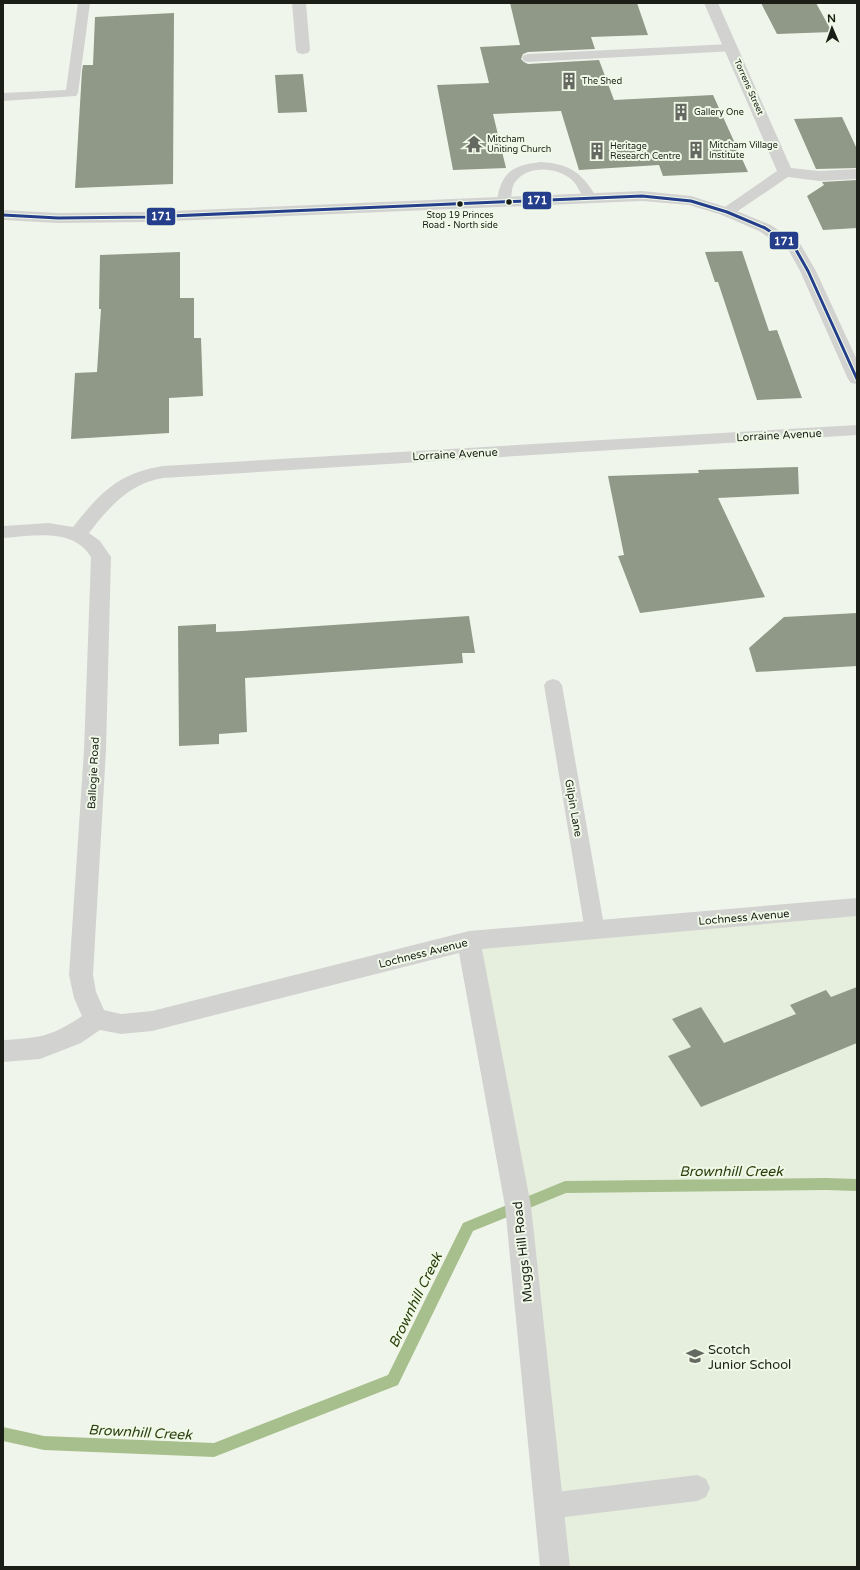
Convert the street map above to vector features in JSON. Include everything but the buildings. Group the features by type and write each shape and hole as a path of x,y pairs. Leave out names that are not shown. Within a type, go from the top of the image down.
{"street":[{"path":"299,3 303,50"},
{"name":"Torrens Street","path":"711,3 785,172"},
{"path":"727,212 785,172 819,176 857,174"},
{"path":"3,215 58,218 148,217 642,196 690,201 727,212 765,228 795,248 808,271 857,379"},
{"name":"Lorraine Avenue","path":"78,534 97,511 125,484 142,476 163,472 857,430"},
{"path":"3,532 60,529 78,534"},
{"name":"Ballogie Road","path":"78,534 93,544 101,557 95,750 81,975 86,1001 96,1019"},
{"name":"Lochness Avenue","path":"96,1019 122,1024 152,1021 469,941 857,907"},
{"name":"Muggs Hill Road","path":"469,941 518,1206 555,1567"},
{"path":"3,1051 40,1048 72,1036 96,1019"}],"lane":[{"path":"3,97 72,93 84,3"},
{"path":"528,58 731,48"},
{"path":"504,201 508,181 518,172 531,167 541,166 555,166 576,177 590,198"},
{"name":"Gilpin Lane","path":"553,685 595,931"},
{"path":"548,1506 697,1488"}],"shaded area":[{"name":"Scotch Junior School","path":"857,907 857,1567 555,1567 469,941"}],"waterway":[{"name":"Brownhill Creek","path":"3,1434 44,1443 214,1450 393,1380 468,1227 565,1187 826,1184 857,1185"}],"transit line":[{"name":"171","path":"3,215 58,218 147,217 642,196 691,201 727,212 765,228 795,248 808,271 857,379"}],"place":[{"name":"The Shed","path":"569,81"},
{"name":"Gallery One","path":"681,112"},
{"name":"Mitcham Uniting Church","path":"474,144"},
{"name":"Mitcham Village Institute","path":"696,150"},
{"name":"Heritage Research Centre","path":"597,151"},
{"name":"Stop 19 Princes Road - North side","path":"460,204"},
{"name":"Scotch Junior School","path":"695,1356"}]}
